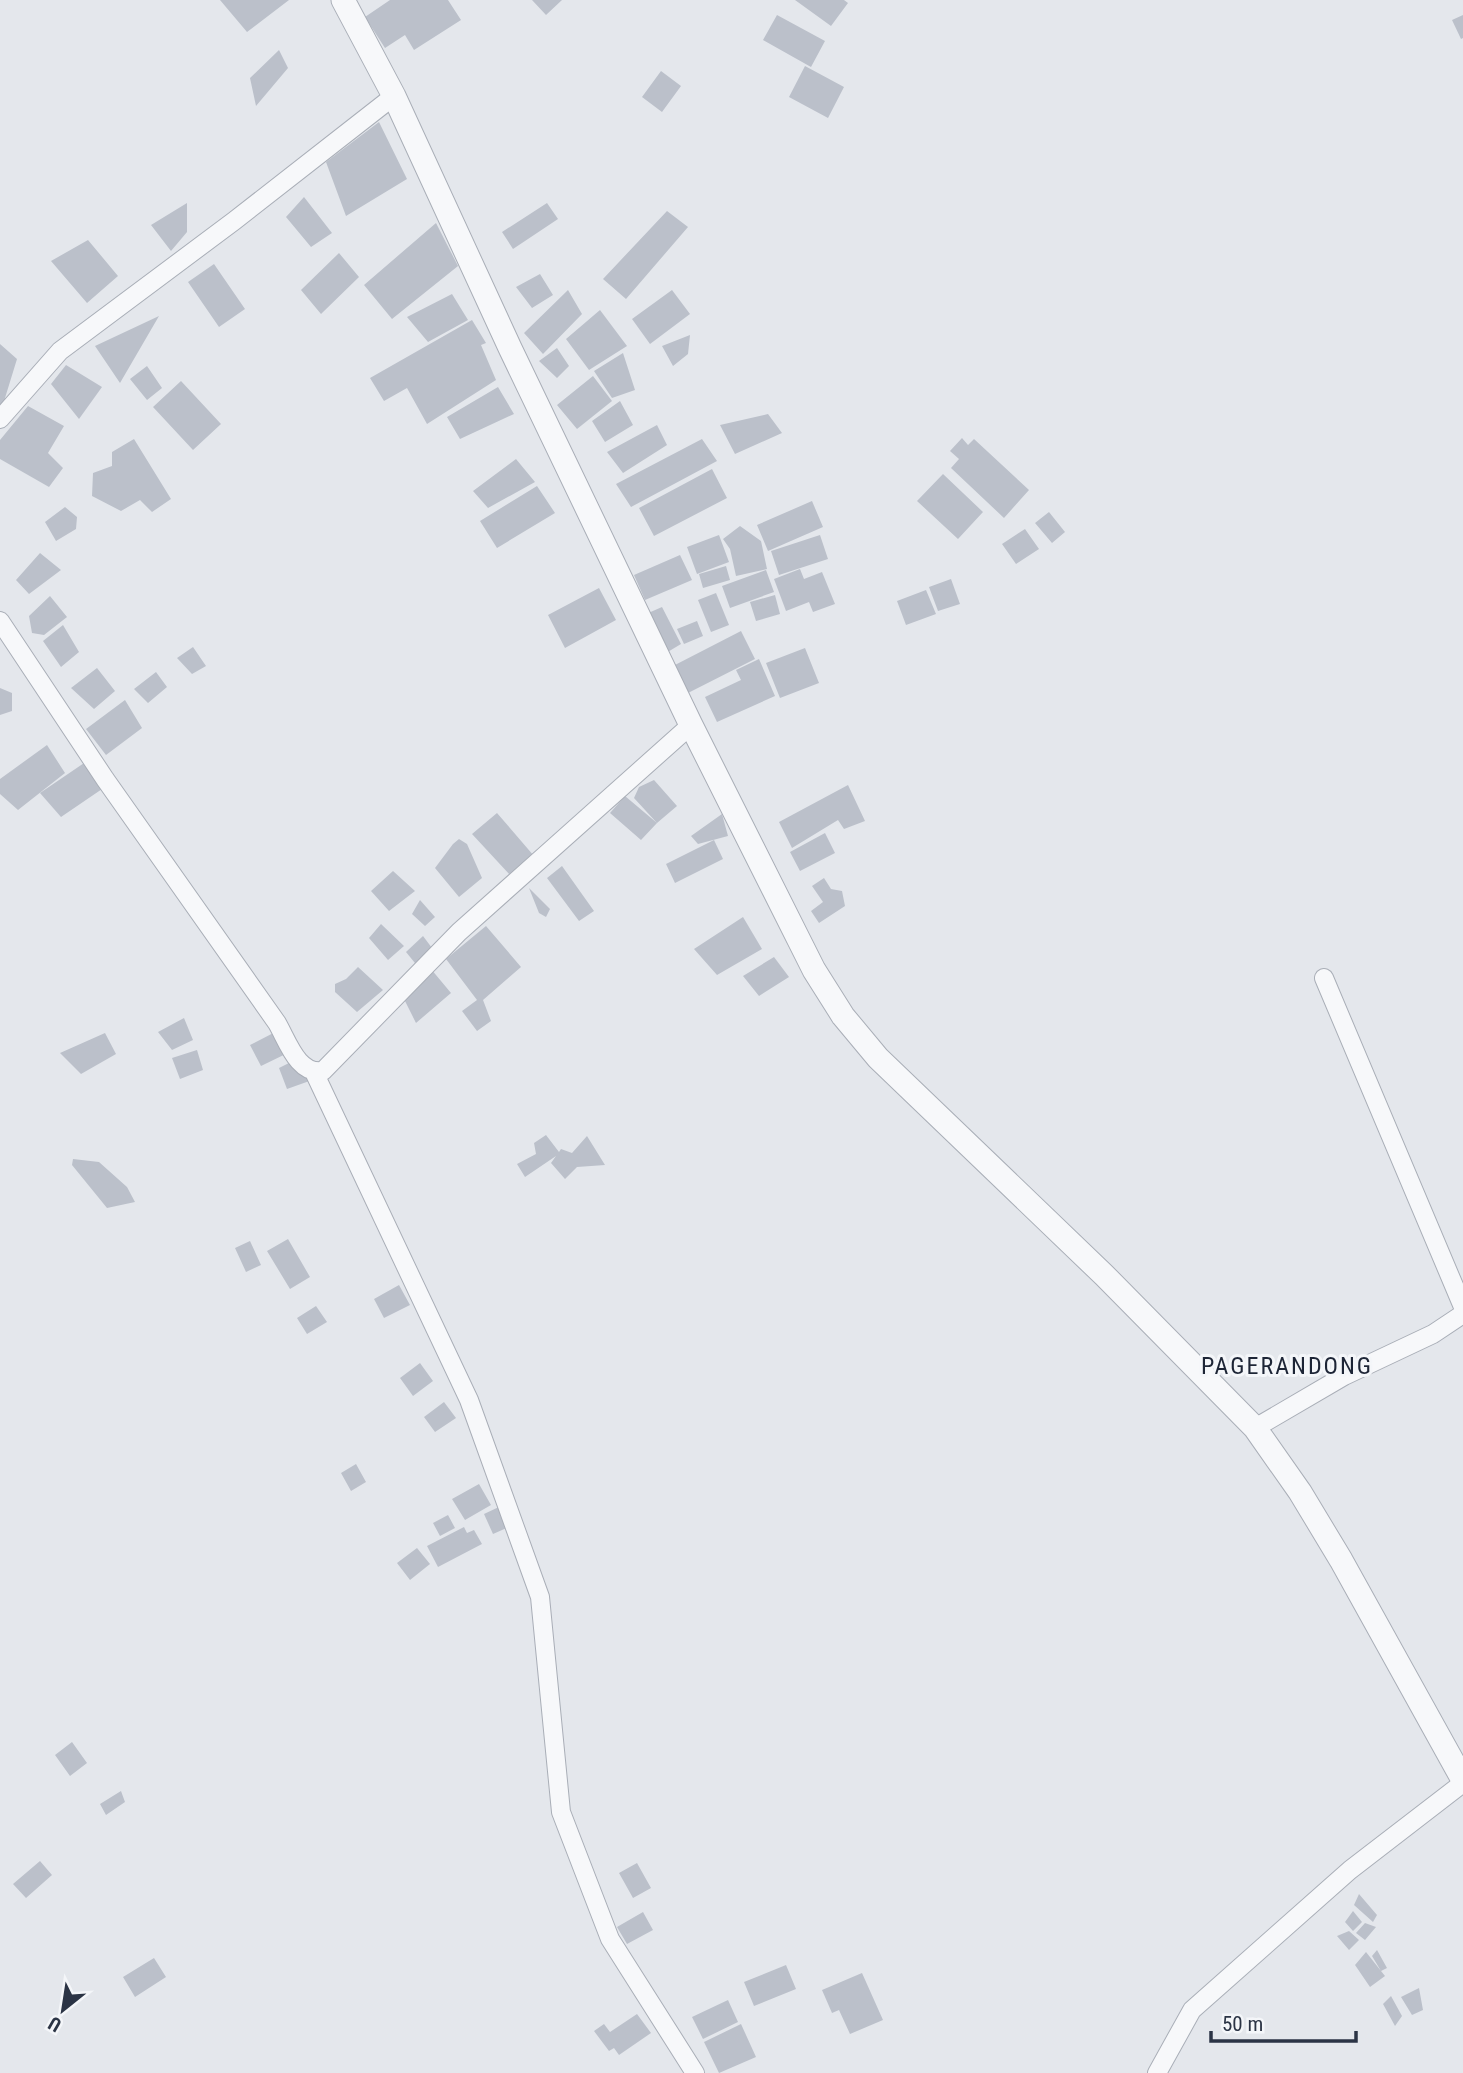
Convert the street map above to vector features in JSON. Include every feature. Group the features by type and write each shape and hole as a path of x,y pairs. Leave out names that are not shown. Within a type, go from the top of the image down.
{"street":[{"path":"343,0 394,96 516,361 691,725 814,970 843,1016 878,1058 1094,1266 1255,1427 1300,1492 1341,1560 1463,1781 1350,1870 1192,2010 1157,2073"},
{"path":"0,419 60,351 234,221 394,96"},
{"path":"0,621 105,779 277,1023 297,1059 306,1069 314,1072 323,1071 459,932 691,725"},
{"path":"1324,978 1463,1307"},
{"path":"314,1072 469,1400 540,1597 561,1812 610,1939 695,2073"},
{"path":"1255,1427 1344,1376 1433,1334 1463,1314"}],"building":[{"path":"220,0 289,0 247,32"},
{"path":"390,0 448,0 461,20 414,50 405,35 385,48 365,17"},
{"path":"532,0 562,0 546,15"},
{"path":"795,0 844,0 848,3 831,26"},
{"path":"777,15 825,41 811,67 763,40"},
{"path":"1463,15 1463,38 1461,39 1452,20"},
{"path":"279,50 288,68 256,106 250,78"},
{"path":"805,66 844,87 828,118 789,97"},
{"path":"661,71 681,86 662,112 642,97"},
{"path":"379,122 407,179 346,216 326,162"},
{"path":"304,197 332,233 311,247 286,217"},
{"path":"187,203 187,232 171,251 151,225"},
{"path":"547,203 558,219 513,249 502,232"},
{"path":"667,211 688,227 626,299 603,279"},
{"path":"436,223 458,266 392,319 364,285"},
{"path":"88,240 118,276 87,303 51,261"},
{"path":"339,253 359,277 321,314 301,290"},
{"path":"214,264 245,309 219,327 188,282"},
{"path":"540,274 553,295 532,308 516,287"},
{"path":"568,290 582,314 543,354 524,333"},
{"path":"672,290 690,314 650,344 632,319"},
{"path":"452,294 468,320 428,342 407,317"},
{"path":"600,310 627,346 589,370 566,339"},
{"path":"159,316 120,383 95,346"},
{"path":"472,320 486,343 481,345 496,380 427,424 407,388 384,401 370,378"},
{"path":"690,335 688,354 673,366 662,346"},
{"path":"0,344 17,359 1,411 0,411"},
{"path":"557,348 569,366 557,378 539,361"},
{"path":"623,353 635,390 612,398 594,371"},
{"path":"66,365 102,387 79,419 51,384"},
{"path":"147,366 162,388 147,400 130,379"},
{"path":"593,376 612,401 577,429 557,405"},
{"path":"181,381 221,424 193,450 153,407"},
{"path":"498,387 514,414 460,439 447,417"},
{"path":"620,401 633,425 605,442 592,421"},
{"path":"28,406 64,426 48,453 63,468 49,487 0,459 0,440"},
{"path":"768,414 782,433 735,454 720,425"},
{"path":"657,425 667,445 623,473 607,452"},
{"path":"962,438 968,445 974,439 1029,490 1004,518 951,468 959,459 950,451"},
{"path":"134,439 171,499 152,512 140,500 121,511 92,496 93,473 112,466 112,452"},
{"path":"702,439 717,461 631,507 616,484"},
{"path":"516,459 535,482 488,508 473,491"},
{"path":"712,469 727,498 654,536 639,508"},
{"path":"943,474 983,512 958,539 917,501"},
{"path":"537,486 555,513 497,548 480,521"},
{"path":"812,501 823,527 768,551 757,525"},
{"path":"65,507 77,517 76,529 56,541 45,522"},
{"path":"1049,512 1065,532 1052,543 1035,523"},
{"path":"740,526 761,541 767,569 736,576 730,549 723,539"},
{"path":"1025,529 1039,549 1016,564 1002,544"},
{"path":"719,535 729,562 697,574 687,547"},
{"path":"820,535 828,559 779,575 771,551"},
{"path":"40,553 61,570 29,594 16,580"},
{"path":"680,555 692,580 645,600 634,575"},
{"path":"726,566 730,580 703,588 699,574"},
{"path":"800,569 804,579 822,572 835,604 813,612 809,602 786,611 774,579"},
{"path":"766,570 774,592 730,608 722,586"},
{"path":"951,579 960,604 938,611 929,587"},
{"path":"599,588 616,620 565,648 548,615"},
{"path":"926,590 936,614 906,625 897,601"},
{"path":"716,593 729,625 711,632 698,600"},
{"path":"775,595 780,614 756,621 750,602"},
{"path":"50,596 67,617 44,635 32,633 29,616"},
{"path":"662,607 681,644 666,653 646,614"},
{"path":"697,621 703,636 684,644 677,629"},
{"path":"63,625 79,652 61,667 43,641"},
{"path":"741,631 755,659 688,693 673,666"},
{"path":"193,647 206,666 192,674 177,658"},
{"path":"805,648 819,683 780,698 766,663"},
{"path":"759,659 775,696 717,722 705,697 741,680 736,670"},
{"path":"97,668 115,691 94,709 71,688"},
{"path":"156,672 167,687 148,703 134,689"},
{"path":"0,688 12,693 12,711 0,715"},
{"path":"125,700 142,728 106,755 86,729"},
{"path":"47,745 65,773 18,810 0,794 0,779"},
{"path":"87,761 105,787 61,817 40,793"},
{"path":"654,780 677,806 657,823 634,798 639,787"},
{"path":"848,785 865,821 844,829 838,820 792,848 779,822"},
{"path":"625,796 657,823 641,840 610,813"},
{"path":"497,813 534,856 510,875 472,834"},
{"path":"722,814 728,836 698,844 691,836"},
{"path":"825,833 835,853 800,871 790,852"},
{"path":"459,839 467,844 482,878 459,897 435,868"},
{"path":"714,840 723,859 675,883 666,864"},
{"path":"562,866 594,911 579,921 547,878"},
{"path":"393,871 415,891 389,911 371,891"},
{"path":"824,878 831,889 842,891 845,906 819,923 811,911 823,902 812,886"},
{"path":"529,888 550,909 546,917 539,913"},
{"path":"420,900 435,917 425,926 412,914"},
{"path":"743,917 762,949 717,975 694,949"},
{"path":"381,924 404,946 388,960 369,938"},
{"path":"486,926 521,967 483,1000 491,1021 477,1031 462,1011 477,1000 446,959"},
{"path":"423,936 435,952 419,968 406,952"},
{"path":"774,957 789,977 759,996 743,976"},
{"path":"358,967 383,990 357,1012 335,992 335,984 346,979"},
{"path":"431,969 451,993 416,1023 403,997"},
{"path":"184,1018 193,1040 172,1050 158,1032"},
{"path":"285,1027 296,1049 261,1066 250,1045"},
{"path":"105,1033 116,1054 81,1074 60,1053"},
{"path":"197,1050 203,1070 180,1079 172,1058"},
{"path":"297,1059 315,1079 287,1089 279,1068"},
{"path":"546,1135 559,1152 561,1149 572,1153 587,1136 605,1165 577,1167 565,1179 551,1163 556,1156 525,1177 517,1164 536,1154 534,1143"},
{"path":"73,1159 99,1162 127,1187 135,1202 107,1208 72,1165"},
{"path":"288,1239 310,1277 290,1289 267,1251"},
{"path":"250,1241 261,1265 246,1272 235,1248"},
{"path":"399,1285 410,1305 384,1318 374,1299"},
{"path":"316,1306 327,1322 307,1334 297,1318"},
{"path":"420,1363 433,1381 413,1396 400,1378"},
{"path":"444,1402 456,1418 435,1432 424,1417"},
{"path":"356,1464 366,1482 351,1491 341,1473"},
{"path":"479,1484 491,1505 465,1520 452,1499"},
{"path":"501,1506 511,1526 493,1534 484,1514"},
{"path":"448,1515 455,1528 440,1536 433,1523"},
{"path":"464,1527 467,1533 474,1530 482,1544 438,1567 427,1546"},
{"path":"417,1548 430,1564 410,1580 397,1563"},
{"path":"72,1742 87,1763 70,1776 55,1755"},
{"path":"121,1791 125,1802 106,1815 100,1804"},
{"path":"40,1861 52,1875 26,1898 13,1884"},
{"path":"637,1863 651,1888 633,1898 619,1873"},
{"path":"1359,1894 1377,1915 1373,1922 1354,1905"},
{"path":"1353,1911 1362,1922 1353,1931 1345,1922"},
{"path":"643,1912 653,1930 627,1944 617,1927"},
{"path":"1365,1923 1376,1927 1365,1940 1356,1933"},
{"path":"1349,1931 1359,1940 1349,1950 1337,1936"},
{"path":"1377,1950 1387,1968 1381,1971 1372,1956"},
{"path":"1366,1952 1385,1976 1370,1987 1355,1965"},
{"path":"154,1958 166,1977 135,1997 123,1977"},
{"path":"786,1965 796,1989 754,2006 744,1982"},
{"path":"862,1973 883,2020 850,2034 839,2010 832,2013 822,1990"},
{"path":"1419,1988 1423,2010 1412,2015 1401,1997"},
{"path":"1391,1996 1402,2016 1395,2026 1383,2004"},
{"path":"728,2000 738,2022 703,2039 692,2017"},
{"path":"637,2014 651,2033 619,2055 614,2048 609,2051 594,2031 604,2024 610,2032"},
{"path":"741,2024 756,2057 719,2073 704,2042"}],"district":[{"name":"PAGERANDONG","path":"1287,1366"}]}
